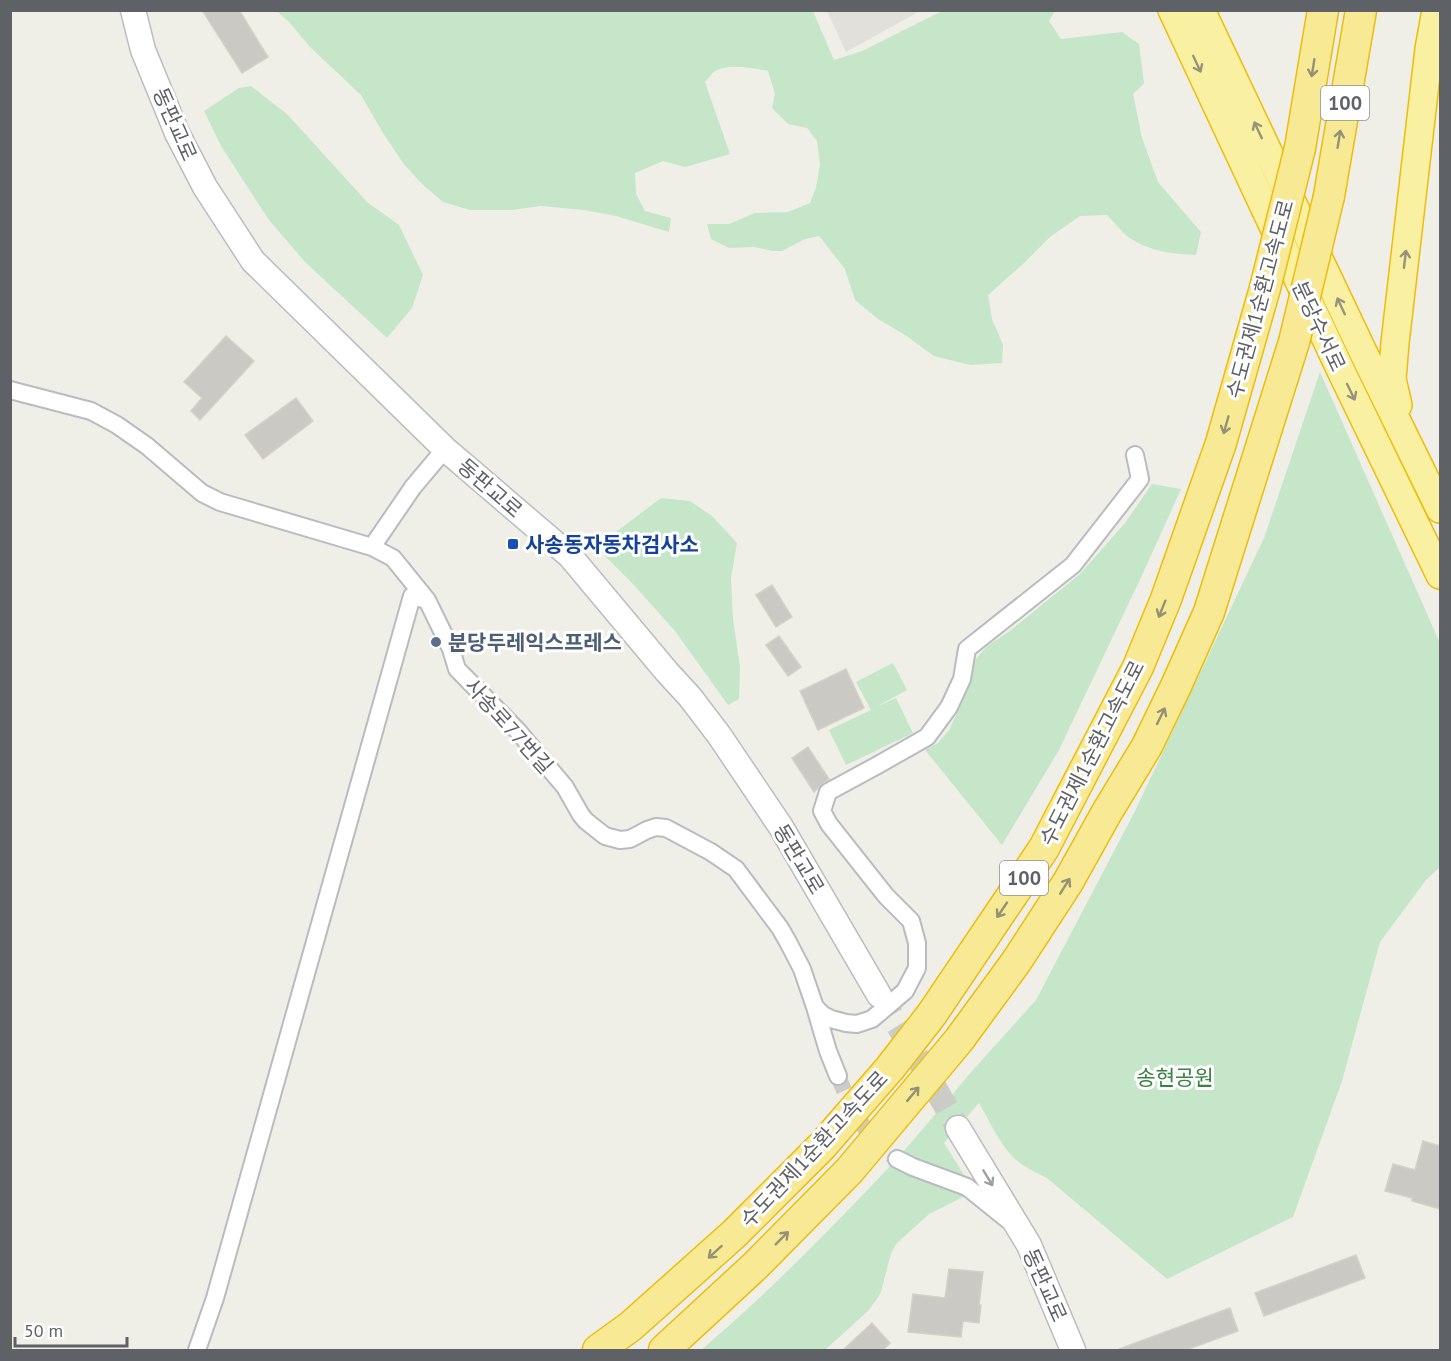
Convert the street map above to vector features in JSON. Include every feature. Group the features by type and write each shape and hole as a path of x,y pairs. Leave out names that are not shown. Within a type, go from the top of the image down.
{"highway":[{"name":"분당수서로","path":"1172,10 1341,372 1440,575"},
{"name":"분당수서로","path":"1201,10 1440,509"},
{"name":"수도권제1순환고속도로","path":"598,1350 631,1326 734,1234 822,1146 890,1068 932,1014 1044,848 1138,667 1166,599 1221,443 1265,288 1300,148 1323,10"},
{"name":"수도권제1순환고속도로","path":"664,1350 755,1266 849,1172 959,1041 1016,963 1068,882 1147,746 1209,612 1294,342 1329,196 1361,10"},
{"path":"1406,441 1392,379 1429,49 1436,10"}],"main road":[{"name":"동판교로","path":"133,10 143,50 177,133 205,187 253,261 445,449 570,556 705,716 781,827 878,1005"},
{"name":"동판교로","path":"958,1128 1029,1245 1073,1350"}],"street":[{"name":"사송로77번길","path":"10,390 91,411 117,425 147,446 202,493 220,502 372,547 393,558 427,600 451,649 457,669 517,730 566,787 581,815 591,826 605,836 623,840 638,836 650,829 666,828 717,855 735,869 784,935 799,960 838,1076"},
{"path":"372,547 413,487 445,449"},
{"path":"815,1007 827,1017 852,1024 867,1022 878,1005 904,991 917,968 917,943 911,921 886,896 829,824 822,811 828,792 927,737 949,707 962,679 967,649 1073,565 1140,479 1136,455"},
{"path":"197,1350 218,1287 412,596 427,600"},
{"path":"897,1159 971,1189 1006,1218 1029,1245"}],"shaded area":[{"path":"827,11 920,11 846,52"}],"green space":[{"path":"277,11 813,11 834,60 862,51 942,11 1055,11 1049,21 1061,39 1122,32 1139,44 1144,83 1133,94 1142,138 1158,182 1201,232 1196,255 1169,253 1143,245 1127,236 1107,215 1080,216 1050,237 988,295 992,319 1003,345 1002,363 970,365 934,356 878,319 855,300 845,269 819,236 805,239 782,251 754,247 729,248 711,239 707,224 729,224 755,213 788,212 810,203 816,187 820,165 817,141 807,128 788,124 772,108 775,94 768,71 727,67 715,71 705,82 730,154 685,167 663,161 635,173 636,194 645,211 671,218 669,232 616,216 584,210 541,206 512,210 470,210 443,202 422,184 403,163 361,95 311,48"},
{"path":"251,86 288,115 367,202 399,225 423,275 412,308 387,338 305,262 269,220 221,146 204,111 239,88"},
{"name":"송현공원","path":"1320,372 1440,643 1440,867 1426,880 1380,942 1342,1081 1293,1217 1167,1279 1047,1178 1015,1159 1000,1140 979,1103 944,1143 966,1178 908,1159 903,1152 1036,1000 1135,811 1264,538"},
{"path":"1152,484 1181,489 1059,750 1002,845 925,750 938,743 949,730 961,705 976,659 987,646 1010,631 1080,574 1125,523"},
{"path":"661,498 690,501 712,516 737,543 731,578 733,619 740,667 739,699 728,705 675,631 596,547"},
{"path":"893,663 907,690 876,707 896,698 913,733 846,765 829,730 871,710 856,682"},
{"path":"893,1163 969,1194 929,1214 897,1243 891,1253 881,1292 868,1311 825,1350 701,1350 800,1259"}],"building":[{"path":"202,10 239,10 268,57 242,73"},
{"path":"226,336 254,361 200,420 191,411 202,398 184,382"},
{"path":"296,398 313,421 263,459 245,435"},
{"path":"772,585 792,617 776,627 756,595"},
{"path":"779,636 801,667 788,676 766,645"},
{"path":"846,669 864,708 818,730 800,691"},
{"path":"808,747 829,779 814,792 792,758"},
{"path":"1423,1141 1440,1146 1440,1209 1385,1191 1393,1164 1415,1170"},
{"path":"1356,1255 1365,1278 1264,1316 1255,1293"},
{"path":"949,1269 983,1272 979,1323 963,1321 961,1337 908,1332 913,1294 945,1298"},
{"path":"1230,1308 1238,1331 1186,1350 1119,1350 1119,1349"},
{"path":"872,1323 890,1343 883,1350 843,1350"}],"tunnel":[{"path":"879,995 958,1128"},
{"path":"838,1076 861,1122 877,1142 897,1159"}],"place":[{"name":"사송동자동차검사소","path":"513,544"},
{"name":"분당두레익스프레스","path":"436,642"}]}
